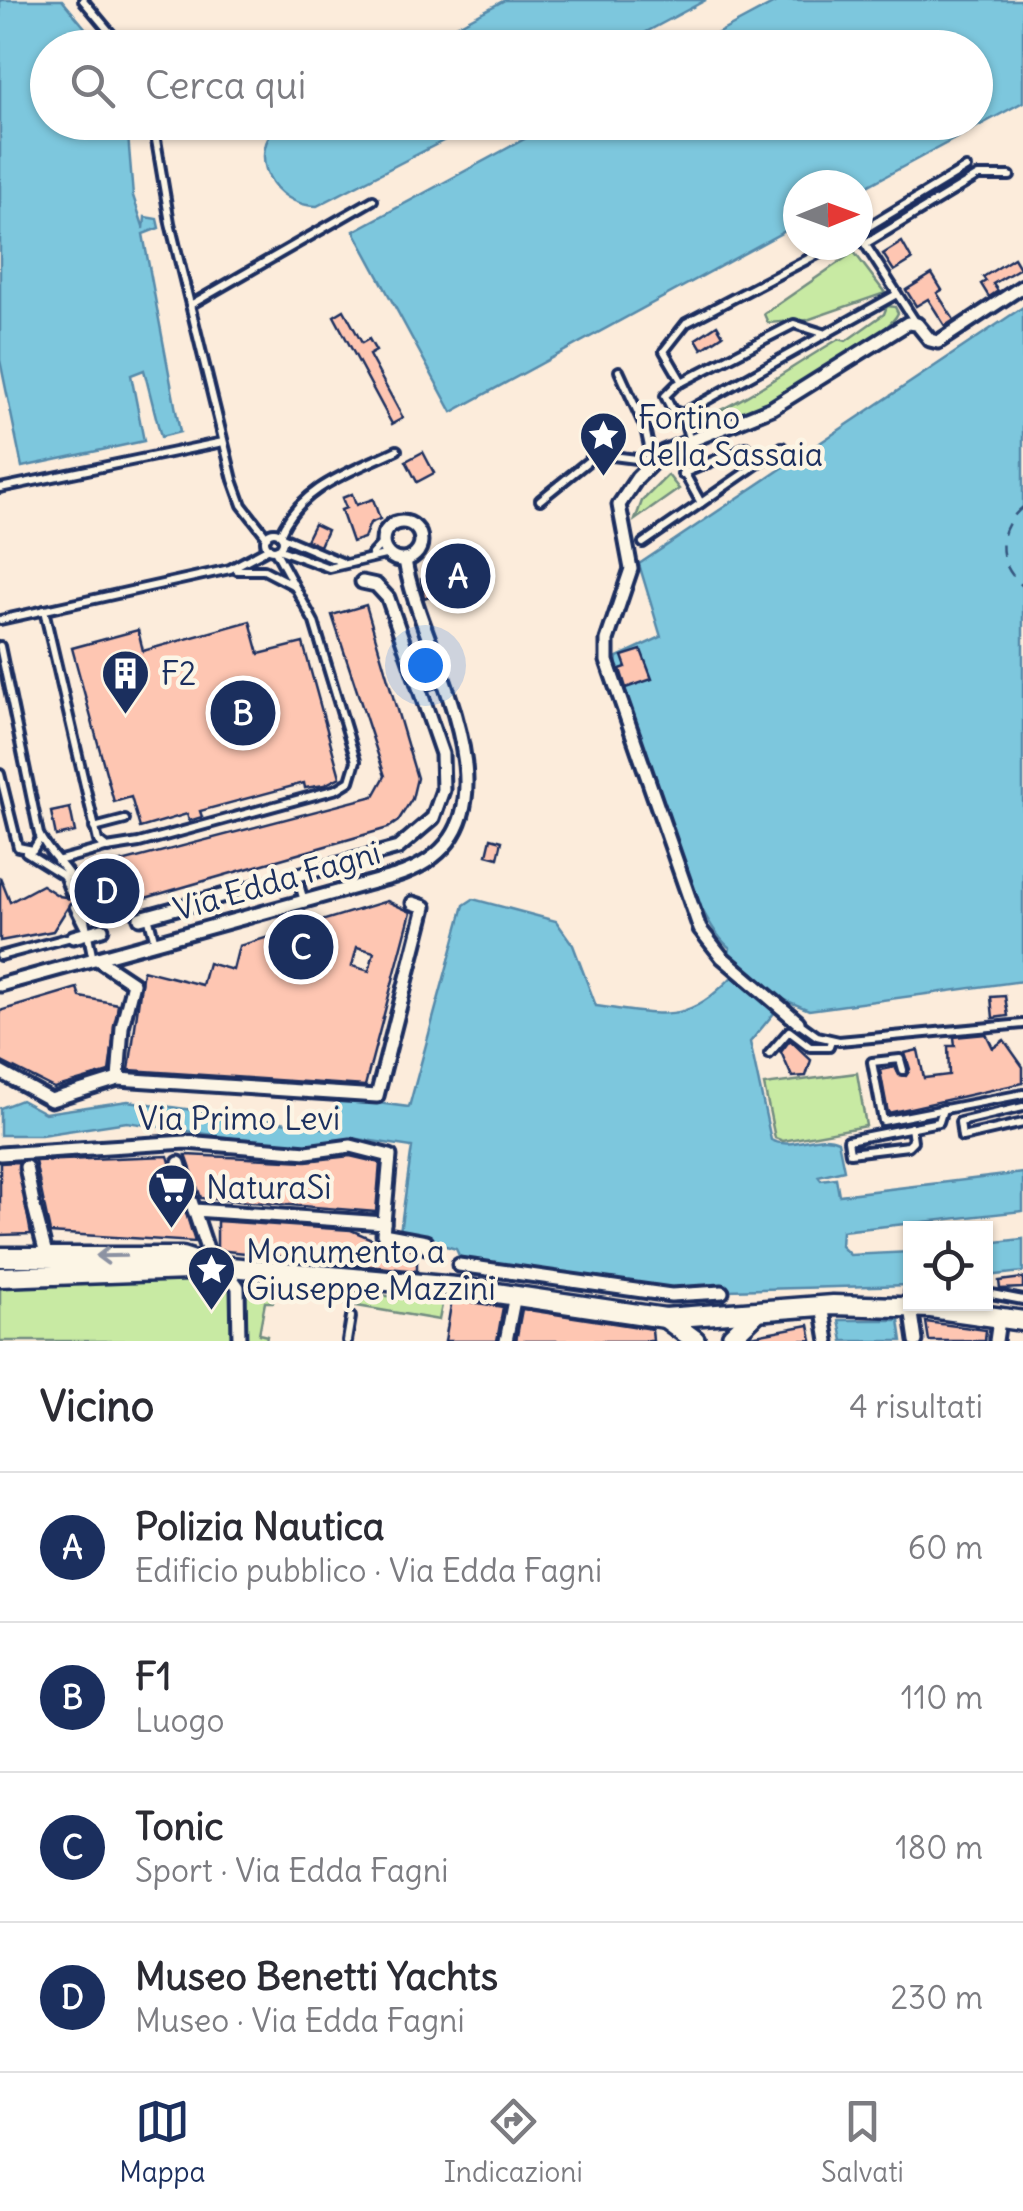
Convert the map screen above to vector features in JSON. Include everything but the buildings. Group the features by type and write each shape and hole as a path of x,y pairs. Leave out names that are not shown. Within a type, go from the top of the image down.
{"main road":[{"path":"0,1258 164,1256 515,1295 665,1318 903,1299"},
{"path":"0,1277 176,1271 213,1262"},
{"path":"974,1311 1023,1320"},
{"path":"730,1340 758,1312"},
{"path":"712,1316 729,1322 730,1340"},
{"path":"695,1341 694,1327 712,1316"},
{"path":"665,1318 695,1341"}],"street":[{"path":"798,1022 726,962 694,917 607,666 608,640 630,569 619,505 652,461 670,448 772,408 908,323 917,324 930,340 938,342 1023,286"},
{"name":"Via Edda Fagni","path":"0,985 411,871 453,831 467,796 468,764 406,560 421,545 416,528 395,524 386,548"},
{"path":"386,548 406,560"},
{"name":"Via Edda Fagni","path":"144,917 398,848 433,818 443,790 444,768 420,687 388,598 376,585 362,582"},
{"path":"0,1072 52,1100 118,1079 377,1096 425,907 413,903"},
{"path":"81,932 102,929"},
{"path":"95,959 133,982 122,1027 118,1079"},
{"name":"Via Primo Levi","path":"0,1154 307,1152 351,1146 390,1156 384,1224"},
{"path":"179,1154 213,1262 238,1287 238,1341"},
{"path":"22,1155 45,1250"},
{"path":"191,1202 384,1224 383,1234 426,1242 426,1247"},
{"path":"459,1265 671,1295 722,1292"},
{"path":"506,1341 515,1295"},
{"path":"828,1305 828,1341"},
{"path":"910,1311 916,1341"},
{"path":"996,1341 998,1327"}],"lane":[{"path":"82,0 108,30"},
{"path":"56,861 319,794 350,781 356,761 314,622 267,537 242,506 170,224 157,140"},
{"path":"873,224 966,168"},
{"path":"873,239 978,176 1010,176"},
{"path":"192,304 373,200"},
{"path":"873,256 917,324"},
{"path":"682,382 664,351 686,323 806,260"},
{"path":"682,414 898,294"},
{"path":"690,438 682,414 672,410 665,396 682,382 794,324 826,334"},
{"path":"540,500 597,454 652,461 646,428 619,371"},
{"path":"0,488 223,442"},
{"path":"682,474 746,447"},
{"path":"643,543 782,447"},
{"path":"670,448 701,502"},
{"path":"0,620 248,563 274,549 286,518 317,488 397,450"},
{"path":"267,537 281,536 342,562"},
{"path":"274,549 310,565 330,568 386,548"},
{"path":"230,569 264,570 291,584"},
{"path":"609,598 622,602"},
{"path":"44,610 94,828 106,848"},
{"path":"0,646 40,834 56,861 68,871 74,893 63,875 24,851 14,839 0,774"},
{"path":"420,687 442,680"},
{"path":"94,828 125,820"},
{"path":"24,851 36,848 40,834"},
{"path":"297,876 304,901"},
{"path":"78,906 81,932 95,959"},
{"path":"144,917 155,944"},
{"path":"0,956 81,932"},
{"path":"798,1022 831,1041 1023,1024"},
{"path":"770,1054 789,1031 810,1046 829,1047 831,1041"},
{"path":"902,1070 900,1059 872,1062 883,1120 1023,1094"},
{"path":"1023,1107 960,1122 962,1137 1023,1123"},
{"path":"912,1127 913,1141 908,1146 850,1153 848,1140 912,1127 939,1122 943,1109"},
{"path":"993,1294 1023,1300"},
{"path":"347,1341 351,1318"}],"green space":[{"path":"842,260 860,260 885,293 807,320 768,323 764,314"},
{"path":"887,306 895,307 898,313 891,323 836,364 761,406 701,426 703,418 839,339 846,341 884,314"},
{"path":"668,475 679,489 635,520 642,501"},
{"path":"857,1073 866,1126 783,1141 775,1138 764,1085"},
{"path":"216,1275 231,1290 233,1341 0,1341 0,1283"},
{"path":"238,1276 353,1286 354,1291 420,1301 443,1300 439,1320 275,1292 273,1302 265,1302 259,1334 267,1336 266,1341 244,1341 244,1285"}],"water":[{"path":"0,0 62,0 87,30 30,30 30,140 128,140 133,196 144,229 145,217 157,219 159,228 143,234 180,432 161,437 144,370 131,375 144,441 22,467 0,360"},
{"path":"505,0 706,0 650,30 449,30"},
{"path":"780,0 1023,0 1023,102 993,118 993,30 724,30"},
{"path":"268,140 445,140 317,206 288,198 277,188 269,177 265,149"},
{"path":"523,140 953,140 873,183 873,170 783,170 783,232 452,412 354,231"},
{"path":"1023,307 1023,981 809,1010 785,1000 750,1042 771,1140 838,1141 844,1170 818,1176 821,1180 836,1178 839,1195 1023,1173 1023,1211 903,1221 903,1224 842,1231 841,1246 850,1255 903,1252 903,1285 687,1291 463,1264 456,1249 400,1232 412,1147 352,1138 299,1148 127,1122 41,1135 0,1135 0,1108 21,1100 45,1113 128,1101 331,1129 339,1098 409,1107 464,905 473,899 556,921 573,945 596,1006 661,1014 677,1012 692,1008 723,985 742,966 729,954 730,948 714,929 680,861 616,670 617,657 661,637 639,564"},
{"path":"1023,1239 1023,1272 993,1275 993,1242"},
{"path":"839,1320 899,1320 902,1341 843,1341"}],"ferry route":[{"path":"1023,507 1008,525 1002,546 1007,567 1023,586"}],"place":[{"name":"Fortino della Sassaia","path":"603,478"},
{"name":"Polizia Nautica","path":"458,576"},
{"name":"F1","path":"243,713"},
{"name":"F2","path":"126,716"},
{"name":"Museo Benetti Yachts","path":"107,891"},
{"name":"Tonic","path":"301,947"},
{"name":"NaturaSì","path":"171,1230"},
{"name":"Monumento a Giuseppe Mazzini","path":"211,1312"}]}
